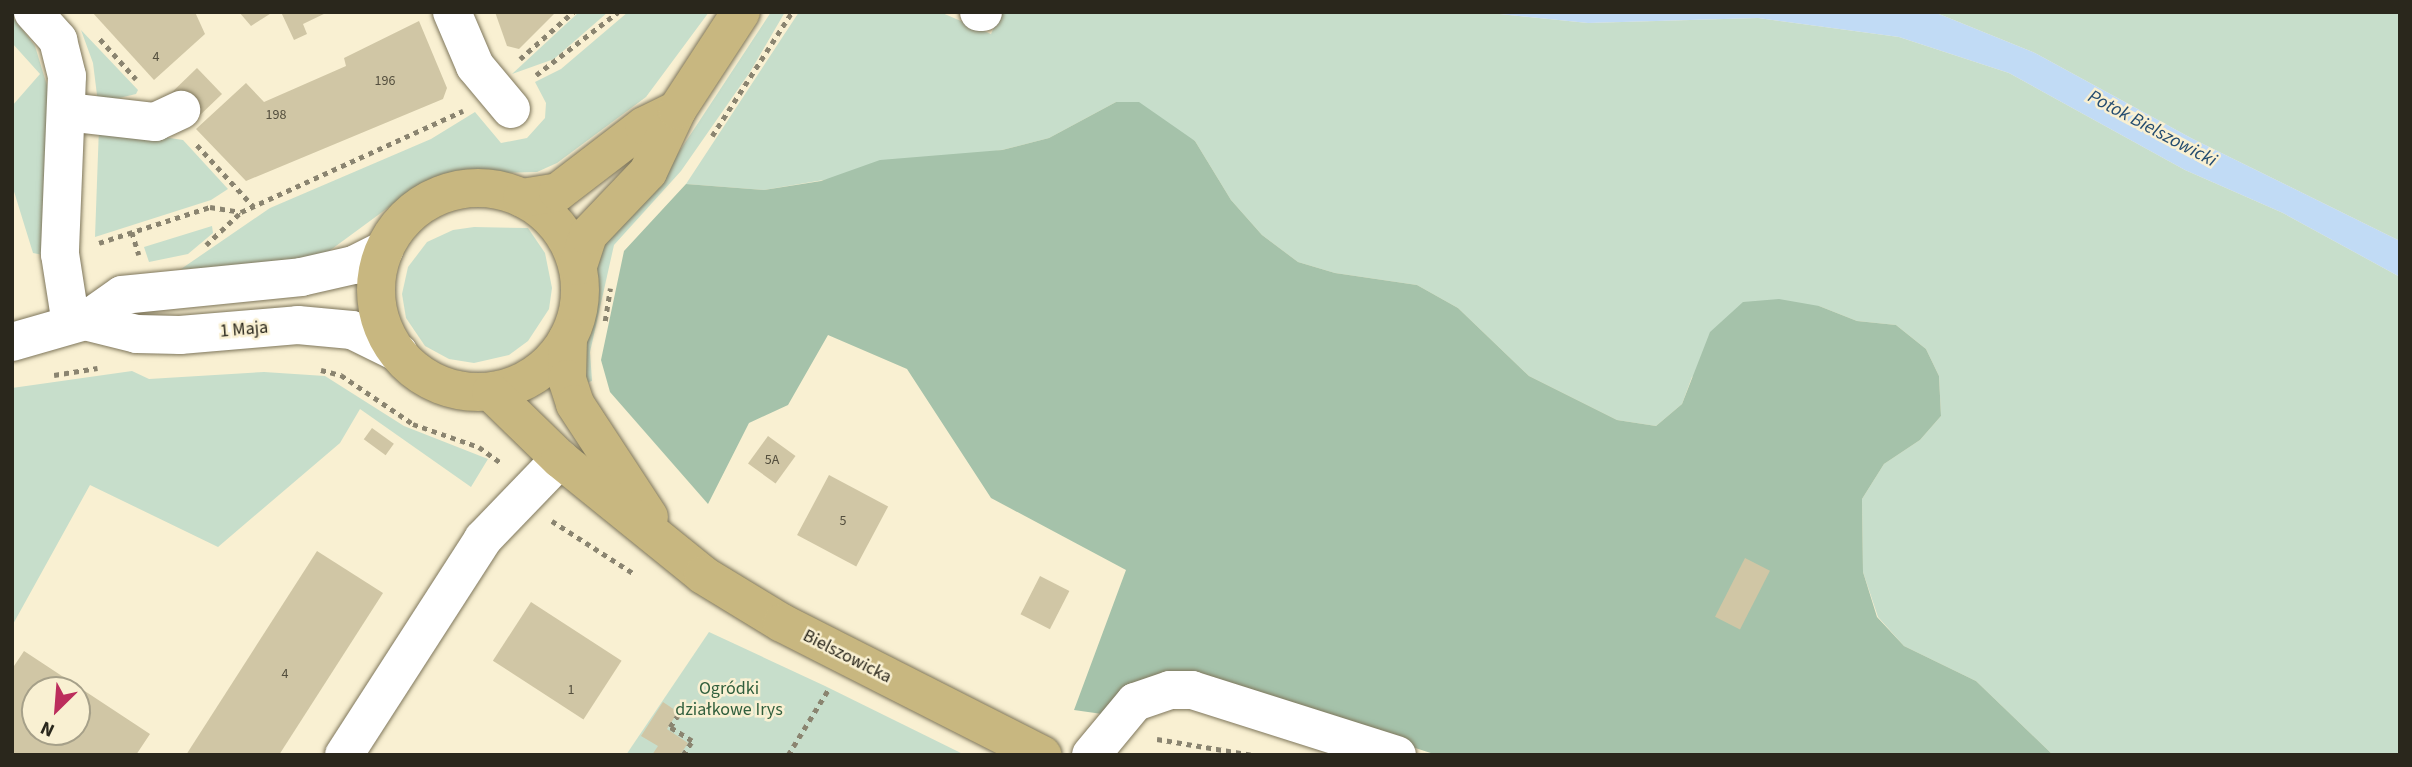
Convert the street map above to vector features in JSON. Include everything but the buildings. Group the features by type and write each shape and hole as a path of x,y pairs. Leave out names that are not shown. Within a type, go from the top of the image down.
{"main road":[{"path":"677,110 645,126 558,192 522,198 477,188 432,199 412,212 384,250 377,304 399,354 441,385 491,392 537,373 568,338 579,303 578,266 588,235 648,172 677,110 741,12"},
{"path":"522,198 558,226 578,266"},
{"name":"Bielszowicka","path":"568,338 567,379 575,404 664,540"},
{"name":"Bielszowicka","path":"491,392 560,459 664,540 703,575 782,623 1042,755"}],"street":[{"path":"33,12 58,40 67,112 60,254 78,323"},
{"path":"452,12 502,96"},
{"path":"67,112 155,122 181,110"},
{"path":"12,342 78,323 121,295 301,278 354,265 384,250"},
{"name":"1 Maja","path":"78,323 137,334 298,325 352,330 399,354"},
{"path":"344,755 483,539 560,459"},
{"path":"1099,744 1135,702 1170,690 1192,690 1397,755"}],"path":[{"path":"502,96 513,65 573,12"},
{"path":"201,250 241,212 375,156 502,96 559,62 618,12"},
{"path":"60,254 210,207 241,212"},
{"path":"47,376 107,366"},
{"path":"308,368 341,375 413,424 480,447 510,470"},
{"path":"788,755 832,681"},
{"path":"685,705 670,727 692,741 685,754"},
{"path":"1099,744 1253,755"}],"green space":[{"path":"579,12 608,12 554,59 512,74"},
{"path":"628,12 709,12 646,97 557,163 537,172 457,174 423,182 321,257 293,264 181,269 270,208 431,139 475,112 501,143 527,138 545,118 546,103 535,82 561,69"},
{"path":"771,12 785,12 750,72 681,171 614,245 590,352 592,381 580,385 580,339 598,249 675,158"},
{"path":"799,12 940,12 991,34 1001,12 1480,12 1588,23 1758,18 1899,37 2009,73 2185,170 2283,213 2400,277 2400,755 2053,755 1976,681 1904,646 1878,617 1863,572 1862,499 1884,464 1920,440 1941,416 1939,376 1926,349 1896,325 1857,321 1819,306 1692,377 1682,404 1656,426 1617,420 1529,376 1458,308 1417,285 1335,273 1298,262 1262,235 1231,200 1195,141 1116,102 1049,138 1002,150 764,190 686,184"},
{"path":"1934,12 2400,12 2400,241 2191,138 2035,53"},
{"path":"12,16 35,46 49,92 43,255 33,253 12,185 12,106 40,74 12,43"},
{"path":"81,30 138,90 136,94 98,103 93,63"},
{"path":"1116,102 1139,102 1195,141 1231,200 1262,235 1298,262 1335,273 1417,285 1458,308 1529,376 1617,420 1656,426 1682,404 1710,332 1743,302 1779,299 1819,306 1857,321 1896,325 1926,349 1939,376 1941,416 1920,440 1884,464 1862,499 1863,572 1877,617 1904,646 1976,681 2053,755 1437,755 1216,684 1109,715 1074,710 1126,570 991,498 907,369 828,335 788,405 749,423 708,504 610,392 601,360 624,251 686,184 764,190 821,181 880,160 1002,150 1049,138"},
{"path":"99,127 183,140 228,189 211,200 95,237"},
{"path":"212,226 213,233 188,254 149,262 144,247"},
{"path":"474,227 528,228 545,253 552,288 549,309 528,341 509,355 474,363 449,359 425,346 406,318 402,294 408,267 427,242 453,230"},
{"path":"132,371 149,379 264,372 325,376 404,426 488,459 471,487 360,409 340,443 218,547 90,485 12,626 12,388"},
{"name":"Ogródki działkowe Irys","path":"709,632 825,686 965,755 626,755"}],"water":[{"name":"Potok Bielszowicki","path":"1480,12 1934,12 2035,53 2191,138 2400,241 2400,277 2283,213 2185,170 2009,73 1899,37 1758,18 1588,23"}]}
